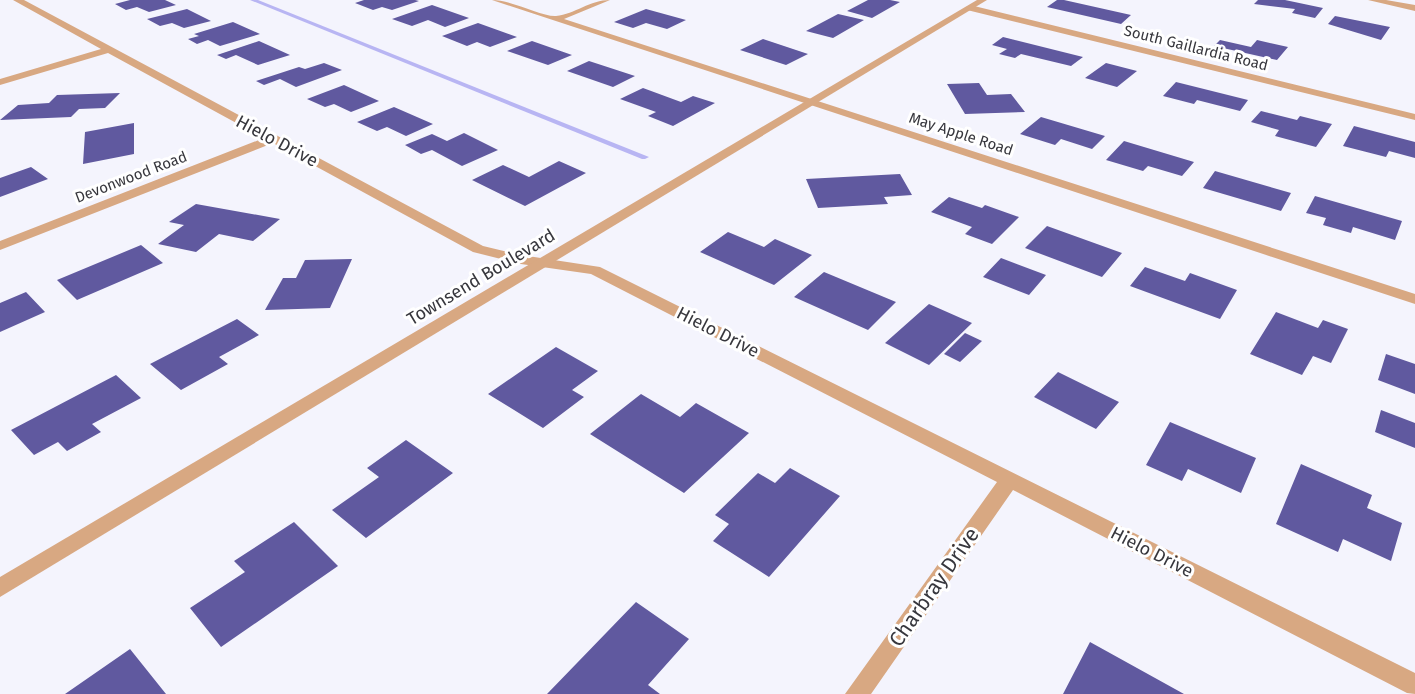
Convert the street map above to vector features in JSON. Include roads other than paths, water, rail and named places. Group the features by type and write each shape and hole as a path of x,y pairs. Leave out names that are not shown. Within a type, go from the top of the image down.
{"street":[{"name":"Hielo Drive","path":"17,0 478,249 505,258 540,265 595,270 1415,686"},
{"name":"May Apple Road","path":"496,0 1415,299"},
{"path":"556,20 606,0"},
{"path":"1372,0 1415,8"},
{"name":"Townsend Boulevard","path":"0,588 976,4"},
{"name":"South Gaillardia Road","path":"976,4 1415,117"},
{"path":"0,82 109,50"},
{"name":"Devonwood Road","path":"0,246 273,139"},
{"name":"Charbray Drive","path":"857,694 1010,479"}],"waterway":[{"path":"253,0 645,157"}]}
